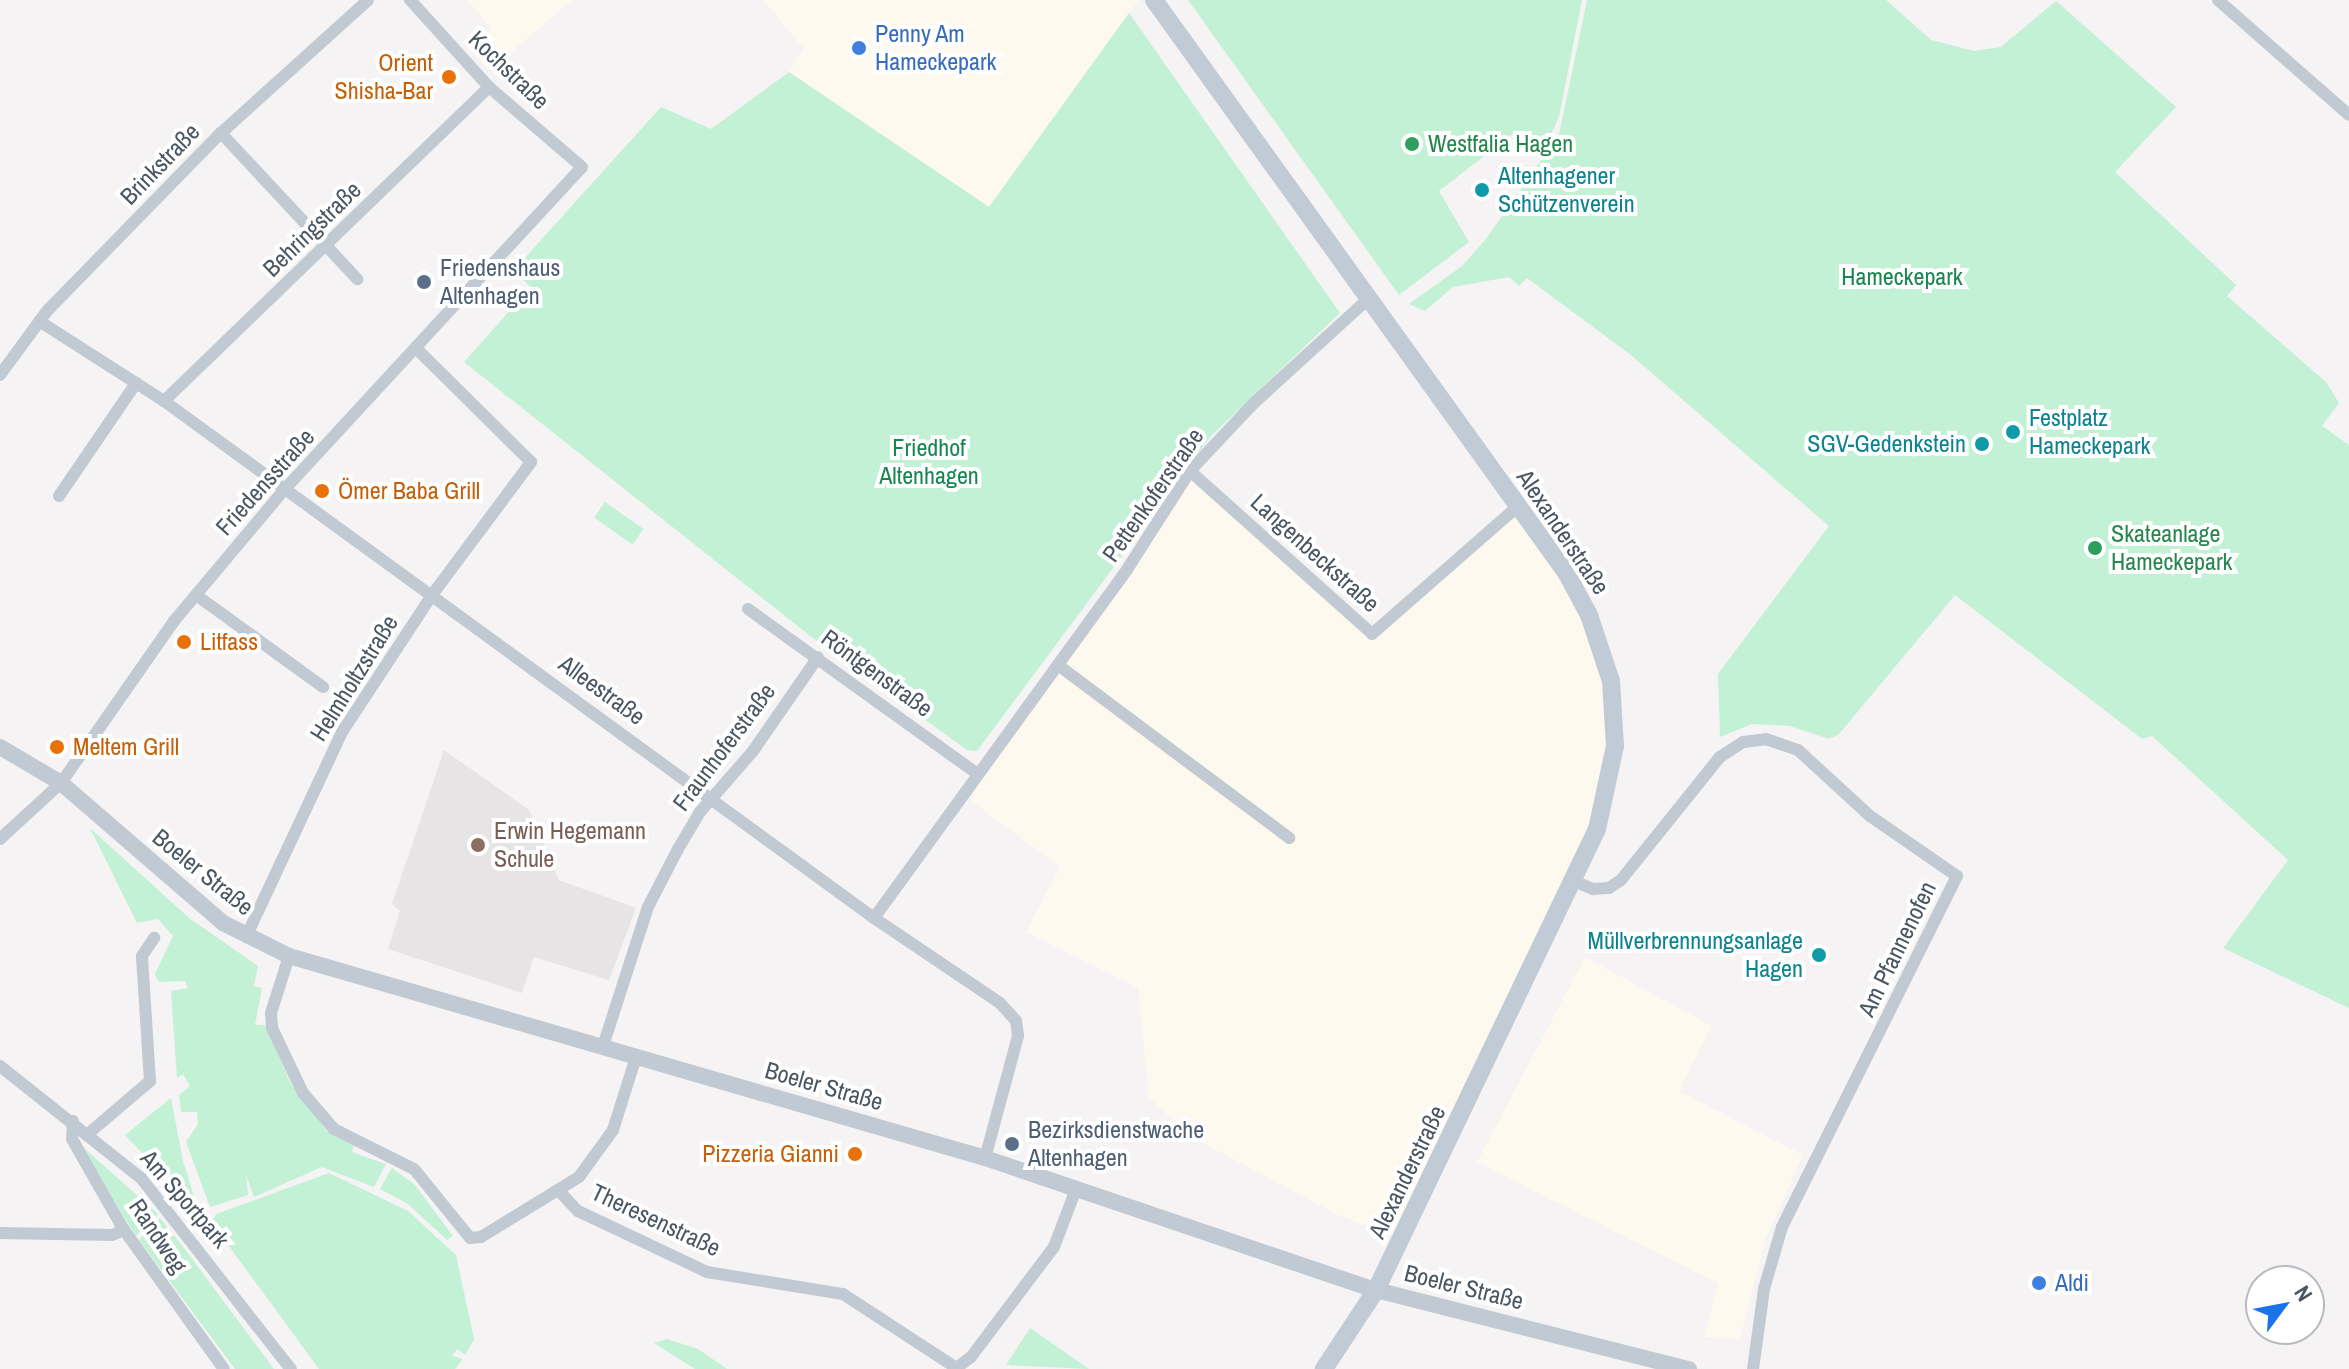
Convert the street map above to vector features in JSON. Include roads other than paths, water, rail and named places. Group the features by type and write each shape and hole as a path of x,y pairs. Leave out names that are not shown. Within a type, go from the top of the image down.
{"main road":[{"name":"Alexanderstraße","path":"1154,0 1580,595 1611,681 1611,779 1597,829 1376,1290 1324,1369"}],"street":[{"name":"Brinkstraße","path":"0,375 39,321 221,133 368,0"},
{"name":"Kochstraße","path":"410,0 489,87 582,167"},
{"path":"2218,0 2349,115"},
{"name":"Behringstraße","path":"164,401 489,87"},
{"path":"221,133 324,248 357,279"},
{"name":"Friedensstraße","path":"0,839 61,783 196,595 284,490 582,167"},
{"name":"Pettenkoferstraße","path":"874,918 1058,665 1190,471 1253,404 1368,299"},
{"name":"Alleestraße","path":"39,321 164,401 713,797 874,918 1000,1003 1016,1021 1016,1046 985,1158"},
{"name":"Helmholtzstraße","path":"246,937 342,732 432,595 531,462 417,349"},
{"path":"59,496 136,383"},
{"name":"Langenbeckstraße","path":"1190,471 1372,634 1518,506"},
{"path":"196,595 323,687"},
{"name":"Röntgenstraße","path":"748,609 978,774"},
{"name":"Fraunhoferstraße","path":"603,1046 648,907 678,849 713,797 753,751 818,657"},
{"path":"1058,665 1289,838"},
{"name":"Am Pfannenofen","path":"1574,881 1593,889 1609,888 1621,880 1720,757 1743,742 1766,739 1798,750 1870,816 1957,876 1782,1227 1764,1289 1753,1369"},
{"name":"Boeler Straße","path":"0,747 61,783 163,875 246,937 289,956 985,1158 1376,1290 1689,1369"},
{"path":"89,1133 150,1081 142,956 154,938"},
{"path":"289,956 271,1013 272,1028 303,1093 334,1129 414,1169 473,1239 560,1192 579,1177 613,1130 636,1057"},
{"name":"Am Sportpark","path":"0,1066 89,1133 161,1199 291,1369"},
{"name":"Randweg","path":"73,1121 72,1139 124,1230 224,1369"},
{"path":"955,1368 971,1357 1054,1247 1076,1189"},
{"name":"Theresenstraße","path":"560,1192 578,1211 707,1272 843,1294 955,1368"},
{"path":"0,1233 112,1235 124,1230"}],"place":[{"name":"Penny Am Hameckepark","path":"859,48"},
{"name":"Orient Shisha-Bar","path":"449,77"},
{"name":"Westfalia Hagen","path":"1412,144"},
{"name":"Altenhagener Schützenverein","path":"1482,190"},
{"name":"Friedenshaus Altenhagen","path":"424,282"},
{"name":"Festplatz Hameckepark","path":"2013,432"},
{"name":"SGV-Gedenkstein","path":"1982,444"},
{"name":"Ömer Baba Grill","path":"322,491"},
{"name":"Skateanlage Hameckepark","path":"2095,548"},
{"name":"Litfass","path":"184,642"},
{"name":"Meltem Grill","path":"57,747"},
{"name":"Erwin Hegemann Schule","path":"478,845"},
{"name":"Müllverbrennungsanlage Hagen","path":"1819,955"},
{"name":"Bezirksdienstwache Altenhagen","path":"1012,1144"},
{"name":"Pizzeria Gianni","path":"855,1154"},
{"name":"Aldi","path":"2039,1283"}],"park label":[{"name":"Hameckepark","path":"1902,277"},
{"name":"Friedhof Altenhagen","path":"929,462"}]}
